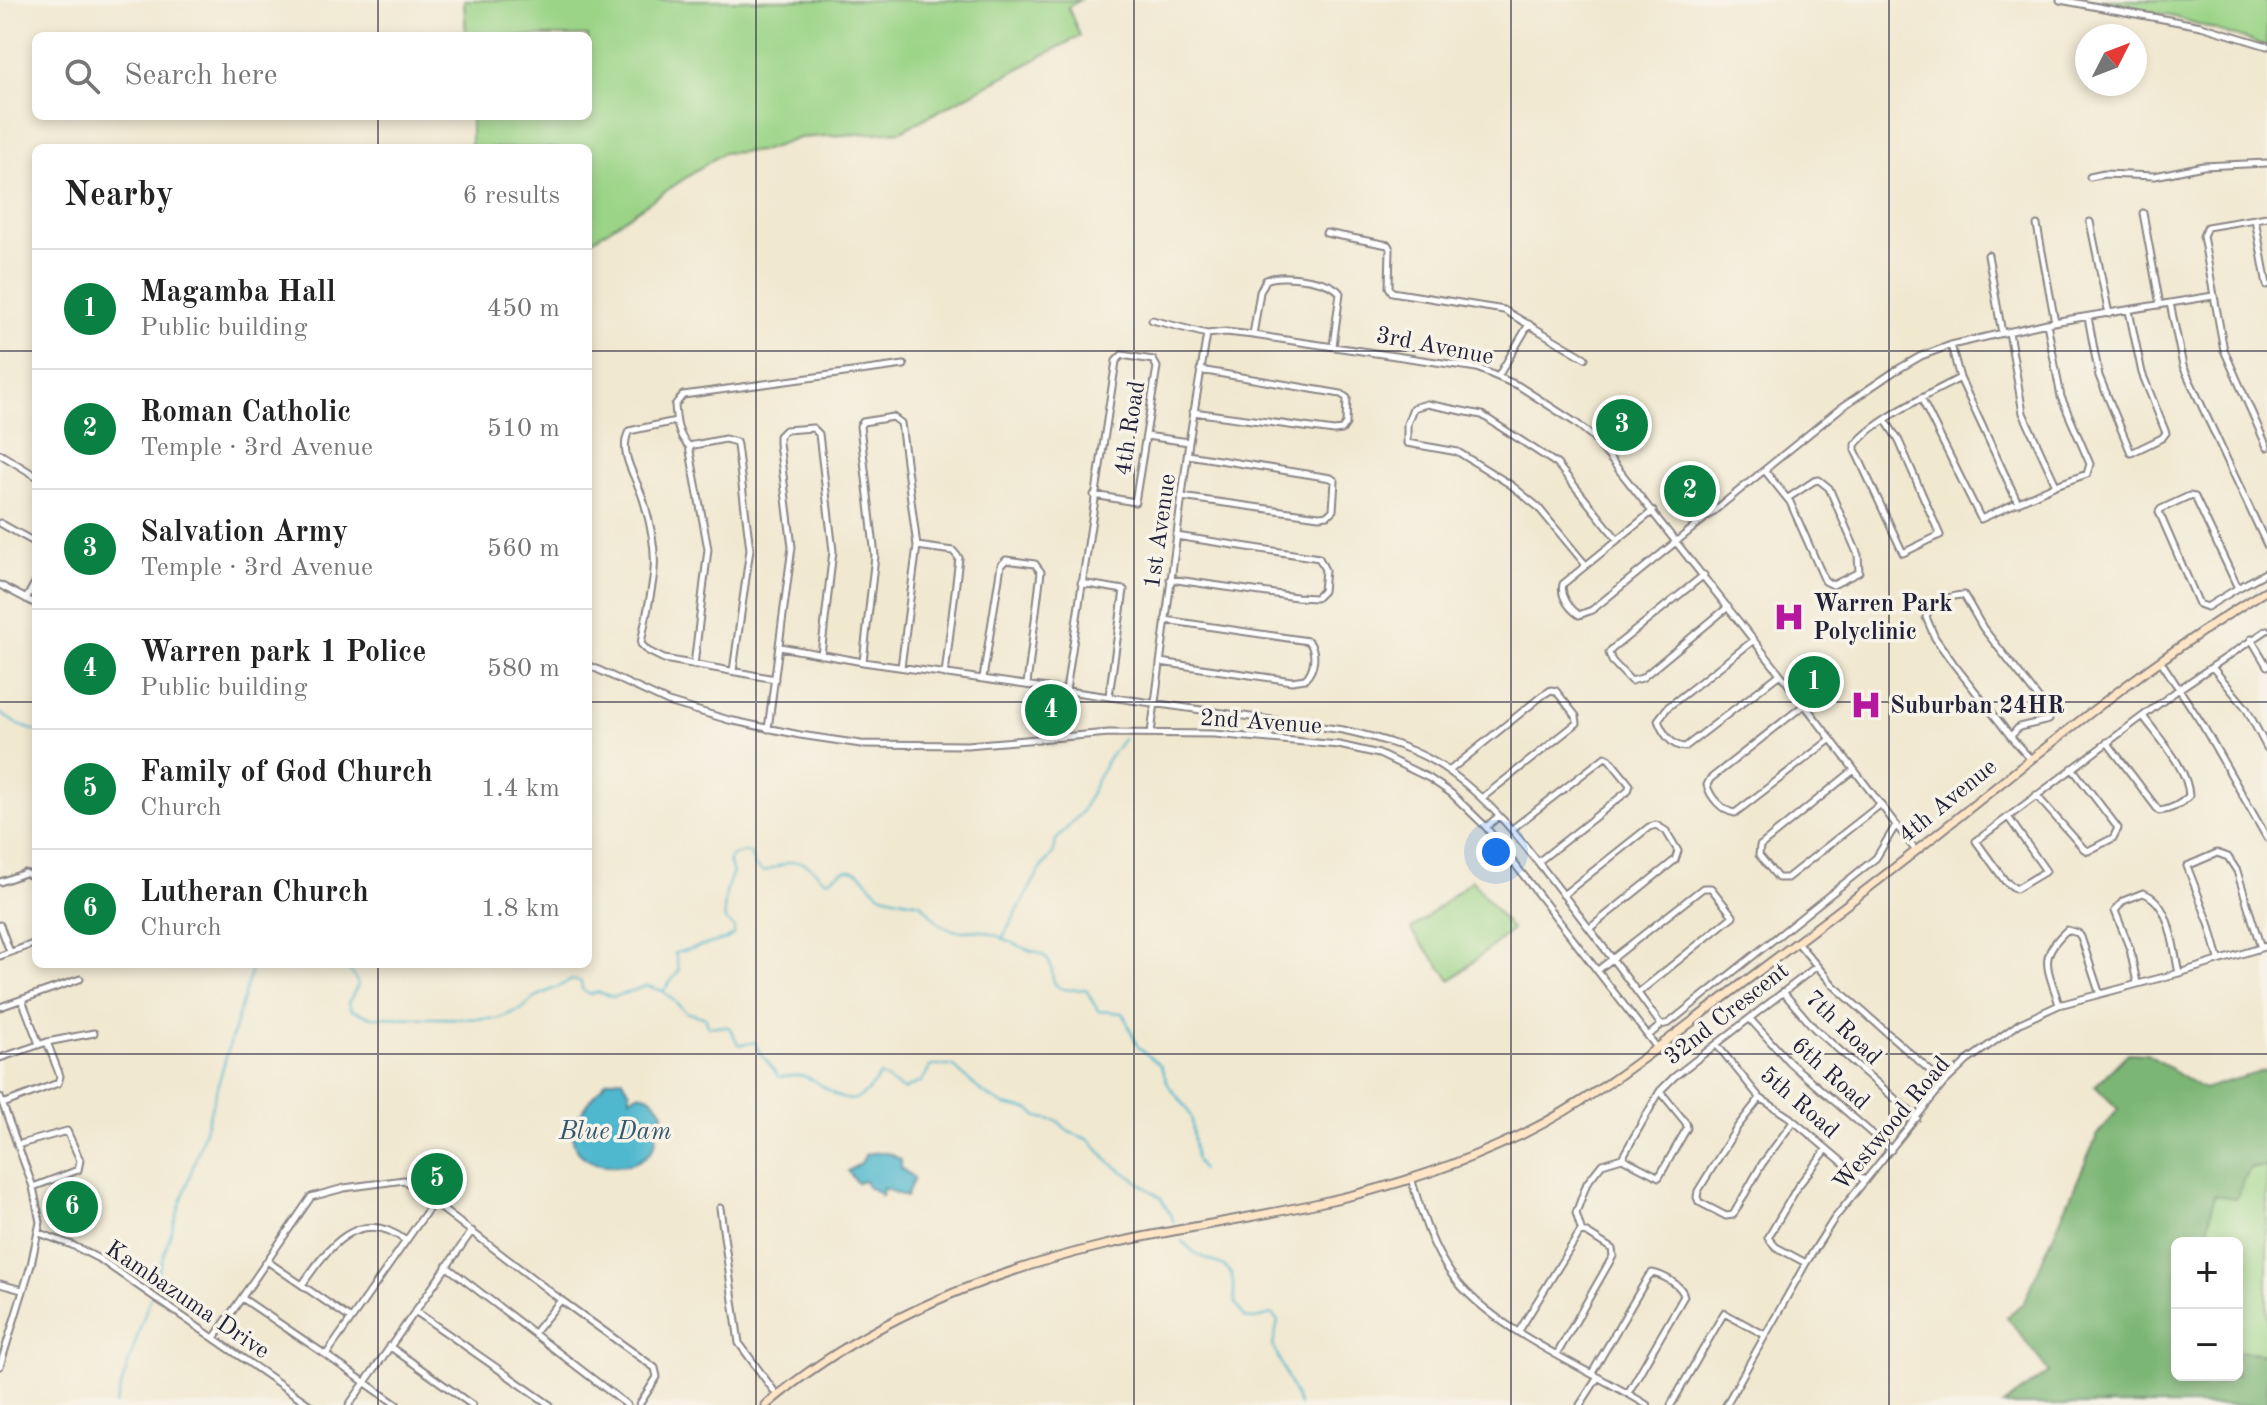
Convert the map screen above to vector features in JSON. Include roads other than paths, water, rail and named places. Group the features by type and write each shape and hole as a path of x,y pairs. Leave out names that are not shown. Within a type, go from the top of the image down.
{"street":[{"path":"2060,0 2201,26 2267,46"},
{"path":"2090,177 2104,174 2155,176 2203,166 2267,163"},
{"path":"2143,213 2160,305"},
{"path":"2267,217 2205,229 2203,236 2224,350 2267,447"},
{"path":"2255,219 2267,285"},
{"path":"2090,222 2109,314"},
{"path":"2037,225 2055,322"},
{"path":"1326,233 1388,245 1389,290 1392,292 1492,307 1516,315 1585,358"},
{"path":"1988,255 2023,413 2056,485"},
{"path":"1253,335 1260,292 1266,280 1274,277 1324,282 1340,293 1333,346"},
{"path":"1653,511 1567,579 1561,590 1563,596 1579,615 1592,610 1875,384 1921,356 1951,345 2047,323 2213,296"},
{"path":"2170,303 2183,366 2267,545"},
{"path":"2088,317 2099,376 2131,453 2166,433 2142,373 2129,311"},
{"name":"3rd Avenue","path":"1152,320 1207,334 1226,332 1253,335 1458,364 1499,375 1589,433 1704,575 1916,851"},
{"path":"1921,398 1981,519 2087,474 2090,464 2061,397 2047,323"},
{"path":"1499,375 1529,324"},
{"name":"1st Avenue","path":"1151,733 1181,497 1207,334"},
{"path":"1951,345 1960,378 2018,503"},
{"name":"4th Road","path":"1122,355 1153,360 1157,367 1146,436 1135,502 1094,495 1116,361 1122,355"},
{"path":"694,665 708,549 689,446 676,421 675,405 688,393 904,365"},
{"path":"1193,412 1334,431 1342,430 1346,424 1347,398 1341,394 1200,370"},
{"path":"1886,421 1899,441 1940,535 1903,553 1855,450 1859,440 1886,421 1960,378"},
{"path":"1585,564 1538,507 1511,485 1458,452 1407,443 1407,424 1413,408 1427,404 1474,411 1486,417 1557,464 1617,539"},
{"path":"863,662 875,556 860,426 863,422 893,417 901,423 917,546 901,667"},
{"path":"676,421 629,431 625,440 627,458 644,499 653,548 654,568 641,644 664,659 775,679"},
{"path":"2258,427 2267,423"},
{"path":"768,729 792,547 779,436 785,430 813,428 819,434 833,551 821,655"},
{"path":"1146,436 1189,442"},
{"path":"689,446 725,439 737,445 750,549 733,671"},
{"path":"0,454 32,474"},
{"path":"1181,497 1323,516 1333,510 1335,481 1331,478 1188,455"},
{"path":"1765,471 1788,498 1825,581 1833,585 1859,572 1858,555 1829,488 1819,480 1814,481 1788,498"},
{"path":"1066,690 1094,495"},
{"path":"2238,588 2195,497 2189,496 2161,509 2159,512 2199,604 2207,607 2267,572"},
{"path":"0,523 32,541"},
{"path":"1170,579 1296,597 1316,598 1323,591 1325,570 1319,558 1176,536"},
{"path":"917,546 953,551 959,558 945,674"},
{"path":"983,679 1001,565 1006,560 1012,560 1035,564 1041,572 1027,684"},
{"path":"1704,575 1612,649 1609,653 1612,661 1631,681 1642,678 1728,607"},
{"path":"1081,583 1124,590 1109,696"},
{"path":"0,585 32,602"},
{"path":"26,599 32,588"},
{"name":"4th Avenue","path":"766,1405 817,1365 895,1318 1011,1271 1126,1240 1333,1200 1411,1177 1525,1133 1578,1103 1659,1050 1916,851 2030,758 2160,660 2267,590"},
{"path":"2011,736 2019,727 2049,720 2050,713 1983,628 1966,597 1957,595 1931,608 1926,617 1935,638 1953,663 2011,736 2030,758"},
{"path":"1160,662 1292,681 1305,679 1312,673 1313,645 1308,641 1165,620"},
{"path":"2008,817 2046,871 2013,889 1976,841 2072,768 2179,689 2267,630"},
{"path":"2251,639 2267,666"},
{"path":"1754,640 1668,707 1658,720 1662,730 1674,744 1685,747 1780,674"},
{"path":"780,647 863,662 1367,735 1412,751 1449,771 1482,798 1512,829 1661,1025"},
{"path":"2160,660 2266,833"},
{"name":"2nd Avenue","path":"592,667 668,702 729,720 861,744 967,745 1109,733 1151,733 1266,737 1339,745 1379,754 1429,778 1451,793 1486,827 1659,1050"},
{"path":"2212,667 2246,708 2267,748"},
{"path":"1449,771 1543,695 1551,690 1556,691 1576,716 1577,723 1482,798"},
{"path":"1804,705 1710,779 1707,785 1709,791 1725,810 1735,813 1831,739"},
{"path":"2107,742 2159,811 2184,801 2189,796 2188,785 2143,716"},
{"path":"1266,737 1269,720"},
{"path":"1512,829 1603,758 1609,759 1630,785 1629,790 1538,862"},
{"path":"2036,795 2084,849 2088,851 2113,838 2118,828 2072,768"},
{"path":"1854,770 1760,846 1759,855 1770,872 1778,878 1787,878 1881,804"},
{"path":"1486,827 1499,816"},
{"path":"1563,895 1649,827 1656,825 1666,831 1678,851 1675,860 1590,928"},
{"path":"1648,1036 1661,1025 1669,1023 1876,858 1896,825"},
{"path":"2219,959 2187,866 2217,853 2228,857 2237,871 2264,947"},
{"path":"0,882 25,873 32,876"},
{"path":"1598,970 1703,888 1711,888 1733,916 1638,993"},
{"path":"2137,983 2130,949 2115,911 2123,901 2143,893 2157,901 2164,915 2179,973"},
{"path":"0,925 10,952"},
{"path":"2059,1005 2046,955 2067,930 2081,937 2099,993"},
{"path":"1797,942 1833,985 1944,1083"},
{"path":"0,956 32,944"},
{"name":"Westwood Road","path":"1726,1405 1834,1219 1944,1083 1994,1040 2020,1023 2059,1005 2264,947"},
{"name":"32nd Crescent","path":"1660,1091 1687,1128 1659,1177 1622,1158 1660,1091 1817,966"},
{"path":"0,1007 80,979"},
{"name":"7th Road","path":"1783,992 1814,1028 1917,1118"},
{"path":"22,1000 39,1044"},
{"name":"6th Road","path":"1750,1019 1790,1063 1891,1150"},
{"path":"0,1058 39,1044 94,1033"},
{"path":"0,1366 39,1233 40,1214 1,1100 58,1083 60,1076 47,1042"},
{"name":"5th Road","path":"1717,1045 1760,1098 1865,1181"},
{"path":"1760,1098 1738,1126 1704,1181 1697,1197 1699,1202 1726,1216 1733,1215 1762,1164 1793,1122"},
{"path":"17,1145 64,1130 70,1133 80,1160 78,1170 33,1187"},
{"path":"1806,1263 1776,1247 1768,1238 1798,1186 1827,1149"},
{"path":"1557,1354 1613,1253 1608,1246 1582,1232 1576,1213 1587,1183 1602,1164 1622,1158"},
{"path":"1411,1177 1428,1229 1452,1275 1477,1302 1519,1331 1647,1405"},
{"path":"214,1338 306,1203 320,1193 404,1180 561,1300 639,1354 657,1371 657,1377 639,1405"},
{"path":"326,1355 434,1201"},
{"path":"720,1208 739,1343 777,1395"},
{"path":"302,1285 341,1237 355,1231 382,1228 406,1241"},
{"path":"349,1405 472,1231"},
{"path":"1519,1331 1582,1232"},
{"name":"Kambazuma Drive","path":"39,1233 101,1260 305,1404"},
{"path":"267,1261 352,1319"},
{"path":"446,1266 627,1405"},
{"path":"1582,1404 1648,1277 1652,1273 1658,1274 1681,1288 1684,1296 1628,1393"},
{"path":"0,1284 23,1291"},
{"path":"242,1298 397,1405"},
{"path":"534,1333 561,1300"},
{"path":"415,1311 550,1405"},
{"path":"1671,1405 1724,1313 1765,1335"},
{"path":"389,1346 472,1405"}],"water":[{"name":"Blue Dam","path":"622,1078 630,1098 640,1093 652,1097 663,1112 661,1125 656,1130 654,1147 644,1158 612,1166 595,1163 582,1155 574,1143 574,1127 606,1081"},
{"path":"878,1152 901,1160 901,1168 914,1178 906,1197 883,1188 882,1196 868,1188 865,1180 857,1183 848,1171 861,1163 866,1154"}],"waterway":[{"path":"0,713 32,730"},
{"path":"1002,939 1041,868 1054,852 1056,840 1081,813 1106,762 1124,738"},
{"path":"664,990 679,971 675,953 727,939 734,934 734,927 725,920 724,914 733,873 729,861 731,856 750,853 754,865 763,872 798,862 813,869 825,880 845,870 854,871 883,895 921,903 937,922 947,928 984,931 1039,953 1048,959 1055,984 1060,988 1086,989 1098,1011 1123,1013 1138,1047 1160,1065 1169,1086 1186,1107 1191,1117 1196,1160 1202,1170"},
{"path":"153,1287 204,1133 252,968"},
{"path":"344,968 358,985 348,1003 351,1010 371,1017 496,1019 522,1009 534,998 572,980 581,982 582,989 589,994 598,992 613,997 647,986 663,991 686,1012 706,1018 708,1026 729,1027 739,1045 755,1042 778,1077 804,1076 850,1100 869,1090 880,1075 903,1090 922,1081 931,1066 953,1066 983,1093 1004,1105 1030,1110 1038,1117 1058,1121 1069,1132 1090,1140 1107,1160 1161,1198 1174,1222"},
{"path":"1182,1241 1196,1254 1224,1266 1232,1274 1235,1302 1245,1318 1255,1319 1271,1314 1278,1321 1273,1345 1299,1405"},
{"path":"115,1405 150,1298"}],"place":[{"name":"Salvation Army","path":"1622,425"},
{"name":"Roman Catholic","path":"1690,491"},
{"name":"Warren Park Polyclinic","path":"1789,617"},
{"name":"Magamba Hall","path":"1814,682"},
{"name":"Suburban 24HR","path":"1866,705"},
{"name":"Warren park 1 Police","path":"1051,710"},
{"name":"Family of God Church","path":"437,1179"},
{"name":"Lutheran Church","path":"72,1207"}]}
